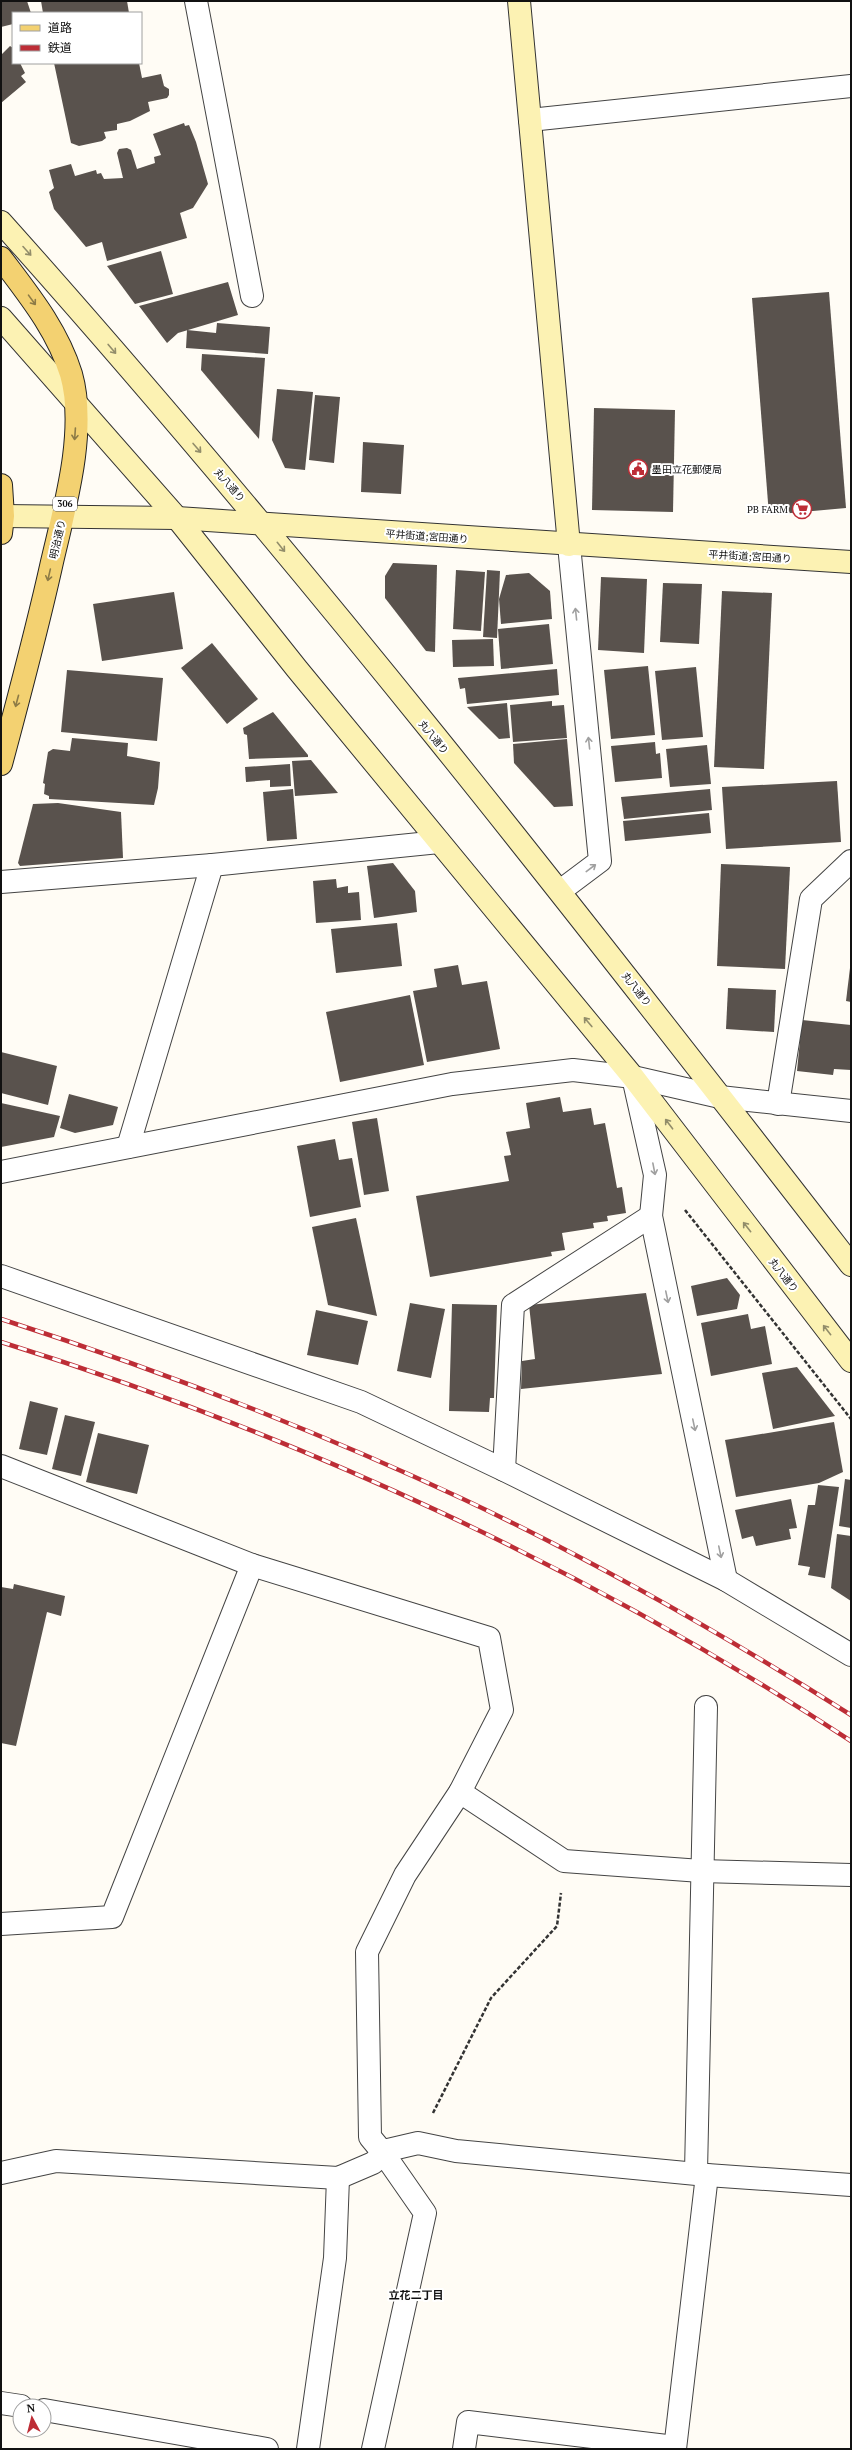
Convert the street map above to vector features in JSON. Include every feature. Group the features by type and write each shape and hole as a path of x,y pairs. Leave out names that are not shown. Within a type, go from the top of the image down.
{"main road":[{"path":"519,1 569,545"},
{"name":"丸八通り","path":"1,222 264,526 560,891 851,1265"},
{"name":"明治通り","path":"1,258 47,320 60,345 71,374 77,404 73,450 62,518 1,764"},
{"name":"丸八通り","path":"1,318 177,518 439,842 633,1077 851,1361"},
{"path":"1,485 2,521"},
{"name":"平井街道;宮田通り","path":"2,521 62,518 177,518 264,526 851,562"}],"street":[{"path":"196,1 252,296"},
{"path":"530,120 851,86"},
{"path":"560,891 600,861 569,545"},
{"path":"1,882 212,865 439,842"},
{"path":"778,1104 811,899 851,861"},
{"path":"128,1147 212,865"},
{"path":"1,1172 452,1084 573,1070 633,1077 720,1097 851,1111"},
{"path":"633,1077 655,1175 651,1216 726,1580"},
{"path":"504,1470 513,1305 651,1216"},
{"path":"1,1276 361,1402 504,1470 726,1580 851,1655"},
{"path":"1,1466 252,1566 489,1638 502,1710 460,1792 405,1875 367,1952 370,2137 384,2154 425,2213 373,2449"},
{"path":"1,1924 112,1917 252,1566"},
{"path":"464,2449 468,2422 675,2448 702,2174 701,1871 706,1706"},
{"path":"460,1792 564,1861 701,1871 851,1875"},
{"path":"1,2173 56,2161 338,2178 373,2163 388,2150 418,2143 456,2151 702,2174 851,2185"},
{"path":"308,2449 336,2258 338,2178"},
{"path":"1,2403 12,2405"},
{"path":"52,2411 267,2449"}],"path":[{"path":"681,1206 851,1420"},
{"path":"418,2143 491,1998 557,1926 564,1861"}],"building":[{"path":"1,1 27,1 31,12 12,12 12,24 1,27"},
{"path":"41,1 127,1 129,12 43,12"},
{"path":"10,46 12,47 12,64 20,64 25,73 21,76 26,82 1,103 1,55"},
{"path":"54,64 139,64 142,78 161,74 164,86 169,89 169,95 167,98 148,102 150,111 130,121 117,124 117,130 104,132 106,138 102,141 79,146 71,143"},
{"path":"184,123 185,126 189,125 196,142 208,184 193,208 180,213 187,238 107,261 102,242 86,247 54,209 49,192 54,188 49,170 71,164 75,176 96,170 97,174 101,173 104,179 123,178 117,153 119,149 127,148 131,150 137,169 155,163 154,157 161,155 153,134"},
{"path":"161,251 173,294 135,304 107,266"},
{"path":"228,282 238,315 178,333 167,343 139,306"},
{"path":"829,292 846,508 769,515 752,298"},
{"path":"217,323 270,327 268,354 186,348 187,330 216,333"},
{"path":"202,354 265,358 259,439 201,370"},
{"path":"277,389 313,392 305,470 285,468 272,440"},
{"path":"315,395 340,397 334,463 309,460"},
{"path":"594,408 675,410 673,512 592,510"},
{"path":"363,442 404,445 401,494 361,492"},
{"path":"393,563 437,565 435,652 426,651 385,598 385,576"},
{"path":"456,570 485,572 481,631 453,629"},
{"path":"487,570 500,571 497,638 483,637"},
{"path":"529,573 550,591 552,619 501,624 499,599 506,575"},
{"path":"601,577 647,579 644,653 598,650"},
{"path":"663,583 702,584 699,644 660,642"},
{"path":"722,591 772,593 764,769 714,767"},
{"path":"174,592 183,649 102,661 93,604"},
{"path":"549,624 553,664 501,669 498,629"},
{"path":"493,639 494,666 453,667 452,640"},
{"path":"212,643 258,699 227,724 181,668"},
{"path":"648,666 655,735 611,739 604,670"},
{"path":"696,667 703,737 662,740 655,671"},
{"path":"557,669 559,695 467,704 465,688 460,689 458,678"},
{"path":"67,670 163,678 157,741 61,732"},
{"path":"552,701 552,706 564,705 567,738 513,742 510,705"},
{"path":"507,703 510,738 499,739 467,707"},
{"path":"273,712 308,755 308,757 249,759 247,735 244,734 243,728"},
{"path":"72,738 128,743 127,756 160,762 158,788 154,805 49,799 49,796 44,794 45,784 43,783 48,752 53,749 70,751"},
{"path":"567,739 573,806 554,807 514,763 513,744"},
{"path":"655,742 656,754 660,753 662,778 615,782 611,746"},
{"path":"707,745 711,784 670,787 666,749"},
{"path":"311,760 338,793 295,796 292,761"},
{"path":"290,764 291,786 270,787 270,780 246,782 245,767"},
{"path":"837,781 841,842 726,849 722,787"},
{"path":"293,789 297,839 267,841 263,792"},
{"path":"710,789 712,810 624,819 621,797"},
{"path":"58,803 121,812 123,858 20,866 18,863 33,804"},
{"path":"709,813 711,833 625,841 623,821"},
{"path":"393,863 415,891 417,912 374,918 367,866"},
{"path":"721,864 790,867 785,969 717,966"},
{"path":"336,879 337,888 348,886 348,893 359,892 361,920 316,923 313,881"},
{"path":"397,923 402,966 336,973 331,929"},
{"path":"458,965 462,985 487,981 500,1049 427,1062 413,991 437,987 434,969"},
{"path":"851,968 851,1002 846,1001"},
{"path":"728,988 776,990 774,1032 726,1029"},
{"path":"410,995 424,1065 340,1082 326,1012"},
{"path":"802,1020 851,1025 851,1070 834,1069 833,1075 797,1071"},
{"path":"1,1052 57,1066 48,1105 1,1093"},
{"path":"69,1094 118,1107 113,1125 75,1133 60,1128"},
{"path":"560,1097 563,1112 591,1108 594,1125 605,1123 617,1188 622,1187 626,1213 607,1216 608,1221 593,1223 594,1228 562,1233 565,1250 551,1252 552,1256 430,1277 416,1196 509,1181 504,1156 511,1155 506,1132 530,1128 526,1103"},
{"path":"1,1103 60,1116 54,1137 1,1147"},
{"path":"377,1118 389,1191 364,1195 352,1122"},
{"path":"335,1139 339,1160 352,1158 361,1207 310,1217 297,1146"},
{"path":"356,1218 377,1316 328,1305 312,1227"},
{"path":"727,1278 740,1295 737,1309 697,1316 691,1286"},
{"path":"646,1293 662,1374 521,1389 522,1361 535,1359 529,1305"},
{"path":"410,1303 445,1309 431,1378 397,1371"},
{"path":"452,1304 497,1305 494,1398 490,1398 489,1412 449,1411"},
{"path":"316,1310 368,1321 358,1365 307,1355"},
{"path":"748,1314 751,1329 765,1326 772,1364 711,1376 701,1323"},
{"path":"797,1367 835,1416 773,1429 762,1373"},
{"path":"30,1401 58,1408 47,1455 19,1449"},
{"path":"65,1415 95,1422 81,1476 52,1469"},
{"path":"834,1422 843,1472 819,1483 736,1497 725,1440"},
{"path":"98,1433 149,1445 137,1494 86,1482"},
{"path":"845,1479 851,1480 851,1528 839,1526"},
{"path":"818,1485 839,1487 825,1578 808,1575 810,1567 798,1565 808,1505 815,1505"},
{"path":"791,1499 797,1528 789,1529 791,1539 756,1546 753,1536 742,1539 735,1510"},
{"path":"837,1534 851,1536 851,1601 831,1588"},
{"path":"14,1584 65,1596 61,1616 47,1612 16,1746 1,1743 1,1587 13,1589"}],"railway":[{"path":"1,1319 119,1359 235,1402 407,1473 463,1499 612,1574 709,1629 851,1715"},
{"path":"1,1342 113,1379 223,1419 332,1464 440,1512 546,1564 650,1619 752,1678 851,1741"}],"place":[{"name":"墨田立花郵便局","path":"638,469"},
{"name":"PB FARM","path":"802,509"}],"district":[{"name":"立花二丁目","path":"416,2295"}]}
